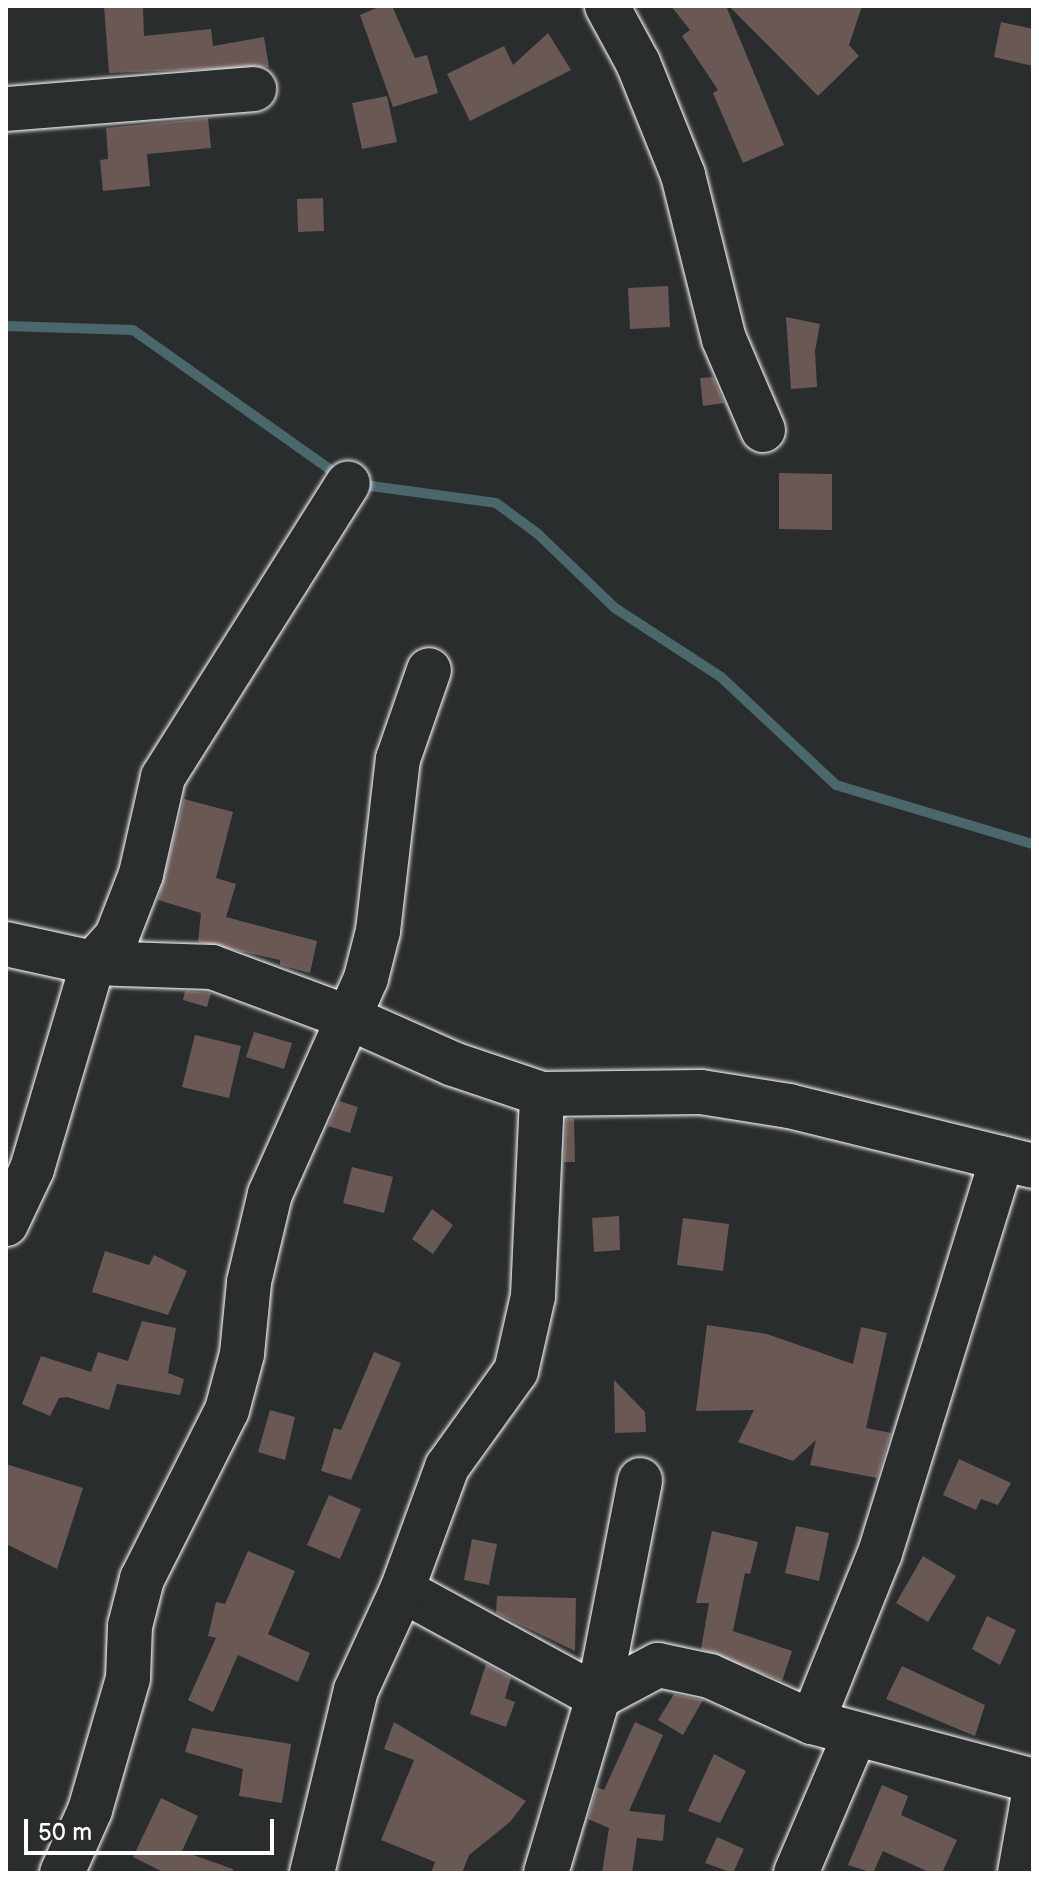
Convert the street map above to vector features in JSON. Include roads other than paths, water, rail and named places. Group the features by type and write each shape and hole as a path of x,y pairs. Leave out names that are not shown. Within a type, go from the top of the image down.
{"street":[{"path":"607,6 638,63 683,175 724,339 763,430"},
{"path":"6,109 254,89"},
{"path":"6,1224 32,1169 93,963 117,936 141,874 163,777 348,483"},
{"path":"62,1873 90,1810 128,1678 130,1626 142,1579 227,1410 242,1354 249,1282 270,1194 352,1019 378,931 398,759 429,670"},
{"path":"6,944 93,963 212,967 352,1019 453,1064 542,1094 701,1092 789,1106 1017,1162 880,1553 812,1722"},
{"path":"312,1873 356,1690 402,1590 447,1467 516,1371 533,1296 542,1094"},
{"path":"546,1873 598,1697 640,1480"},
{"path":"402,1590 598,1697"},
{"path":"598,1697 658,1665 710,1676 812,1722 1033,1781"},
{"path":"796,1873 855,1735"},
{"path":"1020,1873 1033,1799"}],"waterway":[{"path":"6,326 133,330 342,478"},
{"path":"356,484 496,503 538,534 615,608 721,677 836,785 1033,844"}]}
